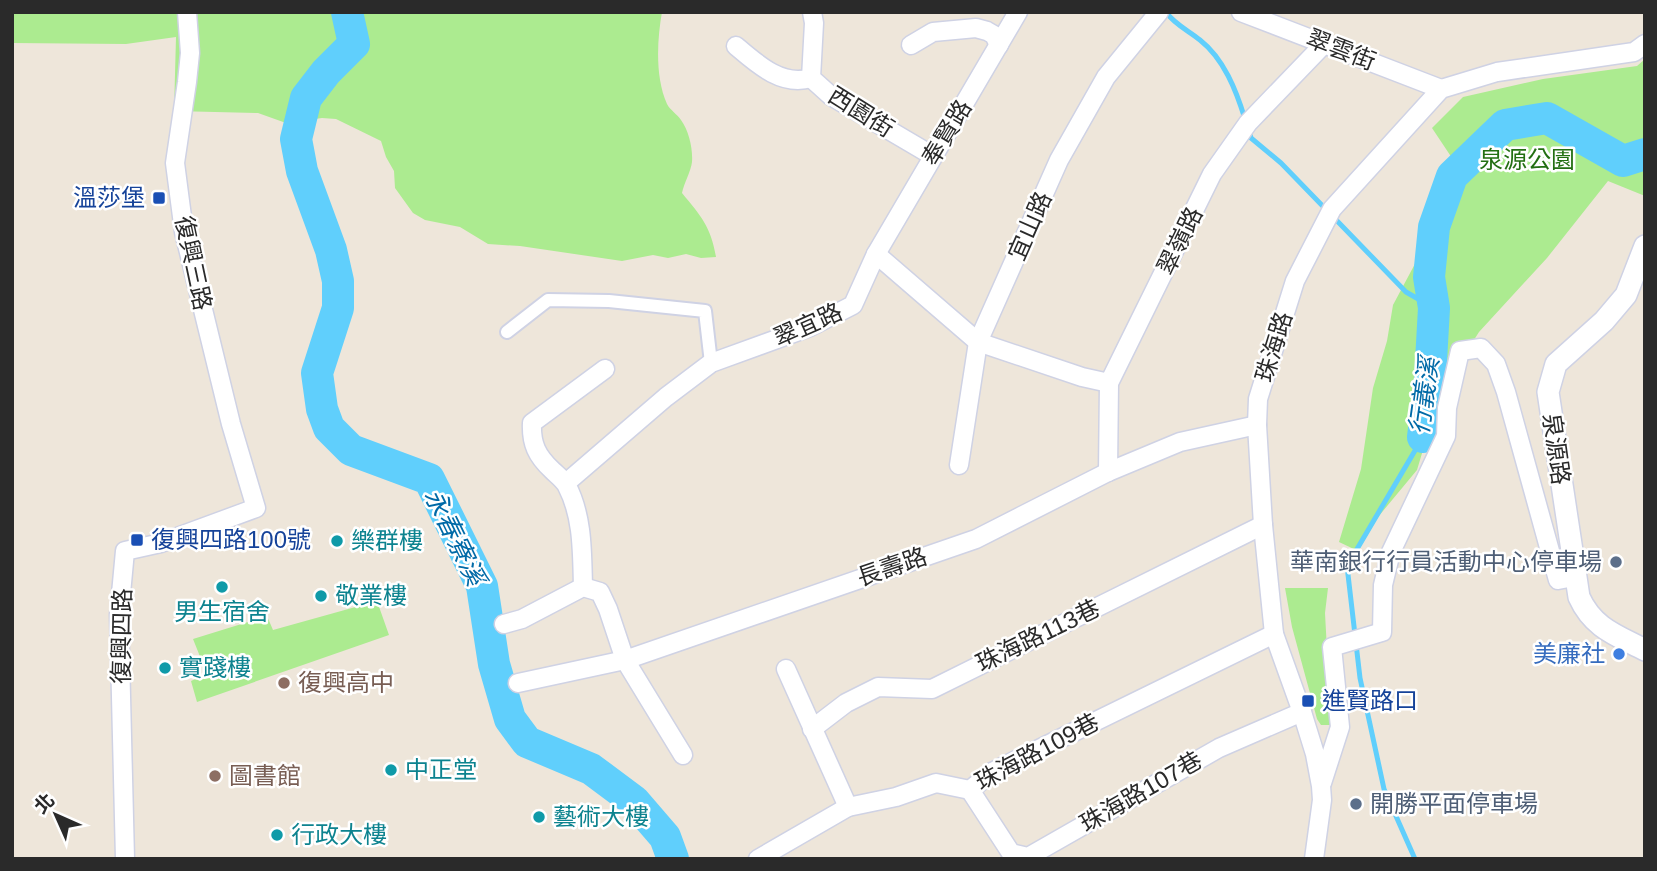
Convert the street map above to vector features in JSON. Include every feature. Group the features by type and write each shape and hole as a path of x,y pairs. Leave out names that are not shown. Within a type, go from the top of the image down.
{"street":[{"name":"復興三路","path":"187,12 190,53 175,163 184,232 231,424 256,508"},
{"name":"西園街","path":"812,12 814,23 811,78 831,96 933,156"},
{"name":"奉賢路","path":"876,254 1018,12"},
{"name":"宜山路","path":"959,465 978,342 1059,160 1107,77 1159,12"},
{"name":"翠雲街","path":"1241,12 1441,89"},
{"path":"911,45 933,32 976,28 994,36 999,45"},
{"name":"翠嶺路","path":"1108,472 1109,383 1212,174 1248,123 1325,43"},
{"path":"1441,89 1497,72 1634,52 1645,44"},
{"path":"736,46 757,65 782,78 799,82 811,78"},
{"name":"珠海路","path":"1314,859 1322,800 1321,786 1315,754 1274,634 1263,525 1258,399 1295,281 1332,208 1441,89"},
{"name":"泉源路","path":"1645,246 1626,295 1604,321 1556,364 1548,392 1579,597 1586,612 1599,627 1645,650"},
{"path":"876,254 978,342 1082,377 1109,383"},
{"name":"翠宜路","path":"566,483 666,397 711,363 810,327 853,305 876,254"},
{"path":"507,332 548,300 608,301 705,311 711,363"},
{"path":"1321,786 1339,727 1332,647 1382,632 1383,585 1391,552 1446,436 1447,408 1460,351 1480,348 1496,363 1558,580 1574,577"},
{"path":"583,587 582,539 575,507 566,483 548,466 531,442 532,423 606,369"},
{"name":"長壽路","path":"518,683 625,660 976,539 1108,472 1180,442 1257,425"},
{"name":"復興四路","path":"125,859 119,615 125,551 161,542 256,508"},
{"name":"珠海路113巷","path":"812,729 846,703 878,687 932,689 1263,525"},
{"path":"504,624 522,619 583,587 600,592 625,660 683,755"},
{"name":"珠海路109巷","path":"758,859 848,807 896,797 936,783 970,790 992,772 1274,634"},
{"path":"786,669 848,807"},
{"name":"珠海路107巷","path":"970,790 1011,853 1028,857 1219,748 1302,712"}],"green space":[{"path":"12,12 662,12 658,46 660,82 667,104 686,129 692,152 691,166 682,193 704,222 716,257 701,258 686,254 668,258 653,255 622,261 488,244 460,227 425,220 413,213 395,188 394,171 381,141 336,119 322,118 286,123 258,113 174,111 176,37 126,44 12,43"},
{"name":"泉源公園","path":"1645,59 1645,196 1608,181 1547,258 1479,332 1440,393 1417,470 1378,517 1358,551 1339,542 1361,469 1373,388 1387,341 1393,305 1440,217 1452,158 1432,128 1463,97 1543,79 1637,66"},
{"path":"1285,588 1328,588 1325,613 1331,725 1321,725 1317,719 1292,627"},
{"path":"377,601 389,635 197,702 191,681 207,674 193,639 267,616 273,630"}],"waterway":[{"name":"永春寮溪","path":"347,12 354,44 326,72 306,98 296,139 302,171 331,250 338,281 338,308 317,373 322,409 329,428 351,450 429,479 482,586 494,664 510,719 527,742 591,769 634,801 665,837 673,859"},
{"path":"1166,12 1216,56 1233,86 1245,119"},
{"name":"行義溪","path":"1423,437 1434,308 1429,277 1434,227 1452,176 1505,125 1547,118 1623,161 1645,154"},
{"path":"1248,128 1251,138 1281,163 1406,292 1434,308"},
{"name":"行義溪","path":"1415,859 1384,789 1360,678 1347,566 1423,437"}],"place":[{"name":"溫莎堡","path":"159,198"},
{"name":"復興四路100號","path":"137,540"},
{"name":"樂群樓","path":"337,541"},
{"name":"華南銀行行員活動中心停車場","path":"1616,562"},
{"name":"男生宿舍","path":"222,587"},
{"name":"敬業樓","path":"321,596"},
{"name":"美廉社","path":"1619,654"},
{"name":"實踐樓","path":"165,668"},
{"name":"復興高中","path":"284,683"},
{"name":"進賢路口","path":"1308,701"},
{"name":"中正堂","path":"391,770"},
{"name":"圖書館","path":"215,776"},
{"name":"開勝平面停車場","path":"1356,804"},
{"name":"藝術大樓","path":"539,817"},
{"name":"行政大樓","path":"277,835"}]}
